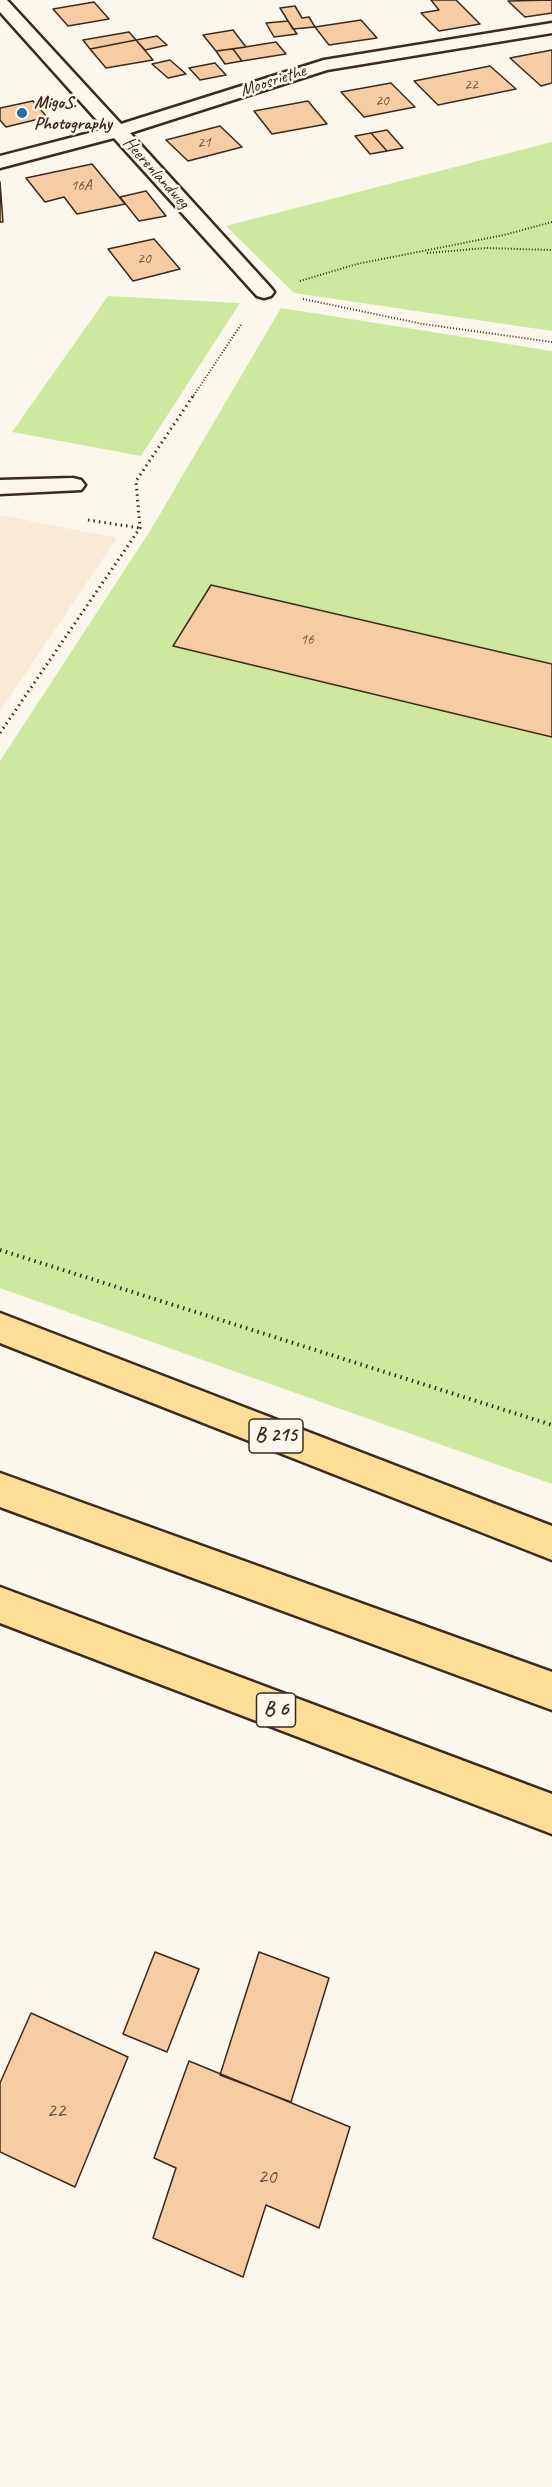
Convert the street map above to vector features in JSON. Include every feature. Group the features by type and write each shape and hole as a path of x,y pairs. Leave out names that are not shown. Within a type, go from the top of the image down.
{"main road":[{"name":"B 215","path":"0,1328 552,1543"},
{"path":"0,1490 552,1691"},
{"name":"B 6","path":"0,1605 552,1814"}],"street":[{"name":"Heerenlandweg","path":"0,2 264,292"},
{"name":"Moosriethe","path":"0,162 118,130 324,65 552,28"},
{"path":"0,487 73,485"}],"path":[{"path":"0,733 140,528 136,481 264,292 357,264 504,236 552,222"},
{"path":"410,254 486,248 552,250"},
{"path":"264,292 423,324 552,342"},
{"path":"0,1250 552,1425"}],"shaded area":[{"path":"0,515 117,538 0,711"}],"green space":[{"path":"552,142 552,331 294,293 226,226"},
{"path":"108,296 240,303 141,456 12,432"},
{"path":"281,308 552,351 552,1484 0,1288 0,761 150,531"}],"building":[{"path":"431,0 456,0 480,24 439,31 421,13 439,10"},
{"path":"552,0 552,13 525,17 508,1"},
{"path":"94,2 109,19 68,26 53,9"},
{"path":"295,6 302,18 309,17 315,27 293,29 280,8"},
{"path":"361,20 377,38 329,45 315,27"},
{"path":"288,21 297,34 274,37 266,23"},
{"path":"233,30 246,47 216,51 203,35"},
{"path":"129,32 136,40 90,49 83,40"},
{"path":"157,36 167,45 145,50 136,40"},
{"path":"136,40 153,60 106,68 90,49"},
{"path":"276,42 286,54 242,61 233,49"},
{"path":"233,49 242,61 225,64 216,51"},
{"path":"552,50 552,83 541,86 510,58"},
{"path":"170,60 186,74 168,78 152,64"},
{"path":"215,63 226,75 200,80 189,68"},
{"path":"490,66 516,89 438,105 414,81"},
{"path":"391,83 415,107 364,117 341,92"},
{"name":"MigoS. Photography","path":"33,101 47,117 6,127 0,120 0,108"},
{"path":"308,101 327,124 272,134 254,111"},
{"path":"220,126 242,147 188,161 166,140"},
{"path":"387,130 403,148 387,151 371,133"},
{"path":"371,133 387,151 370,154 355,136"},
{"path":"92,164 125,204 77,214 64,197 45,202 26,178"},
{"path":"0,182 3,222 0,222"},
{"path":"146,191 166,216 139,221 120,197"},
{"path":"154,239 180,269 133,281 108,249"},
{"path":"211,585 552,664 552,737 173,646"},
{"path":"155,1952 199,1969 167,2052 123,2034"},
{"path":"259,1952 329,1978 291,2102 220,2075"},
{"path":"31,2013 128,2057 75,2187 0,2152 0,2083"},
{"path":"189,2061 350,2127 319,2228 266,2205 243,2277 153,2238 176,2168 154,2158"}],"place":[{"name":"MigoS. Photography","path":"22,113"}]}
